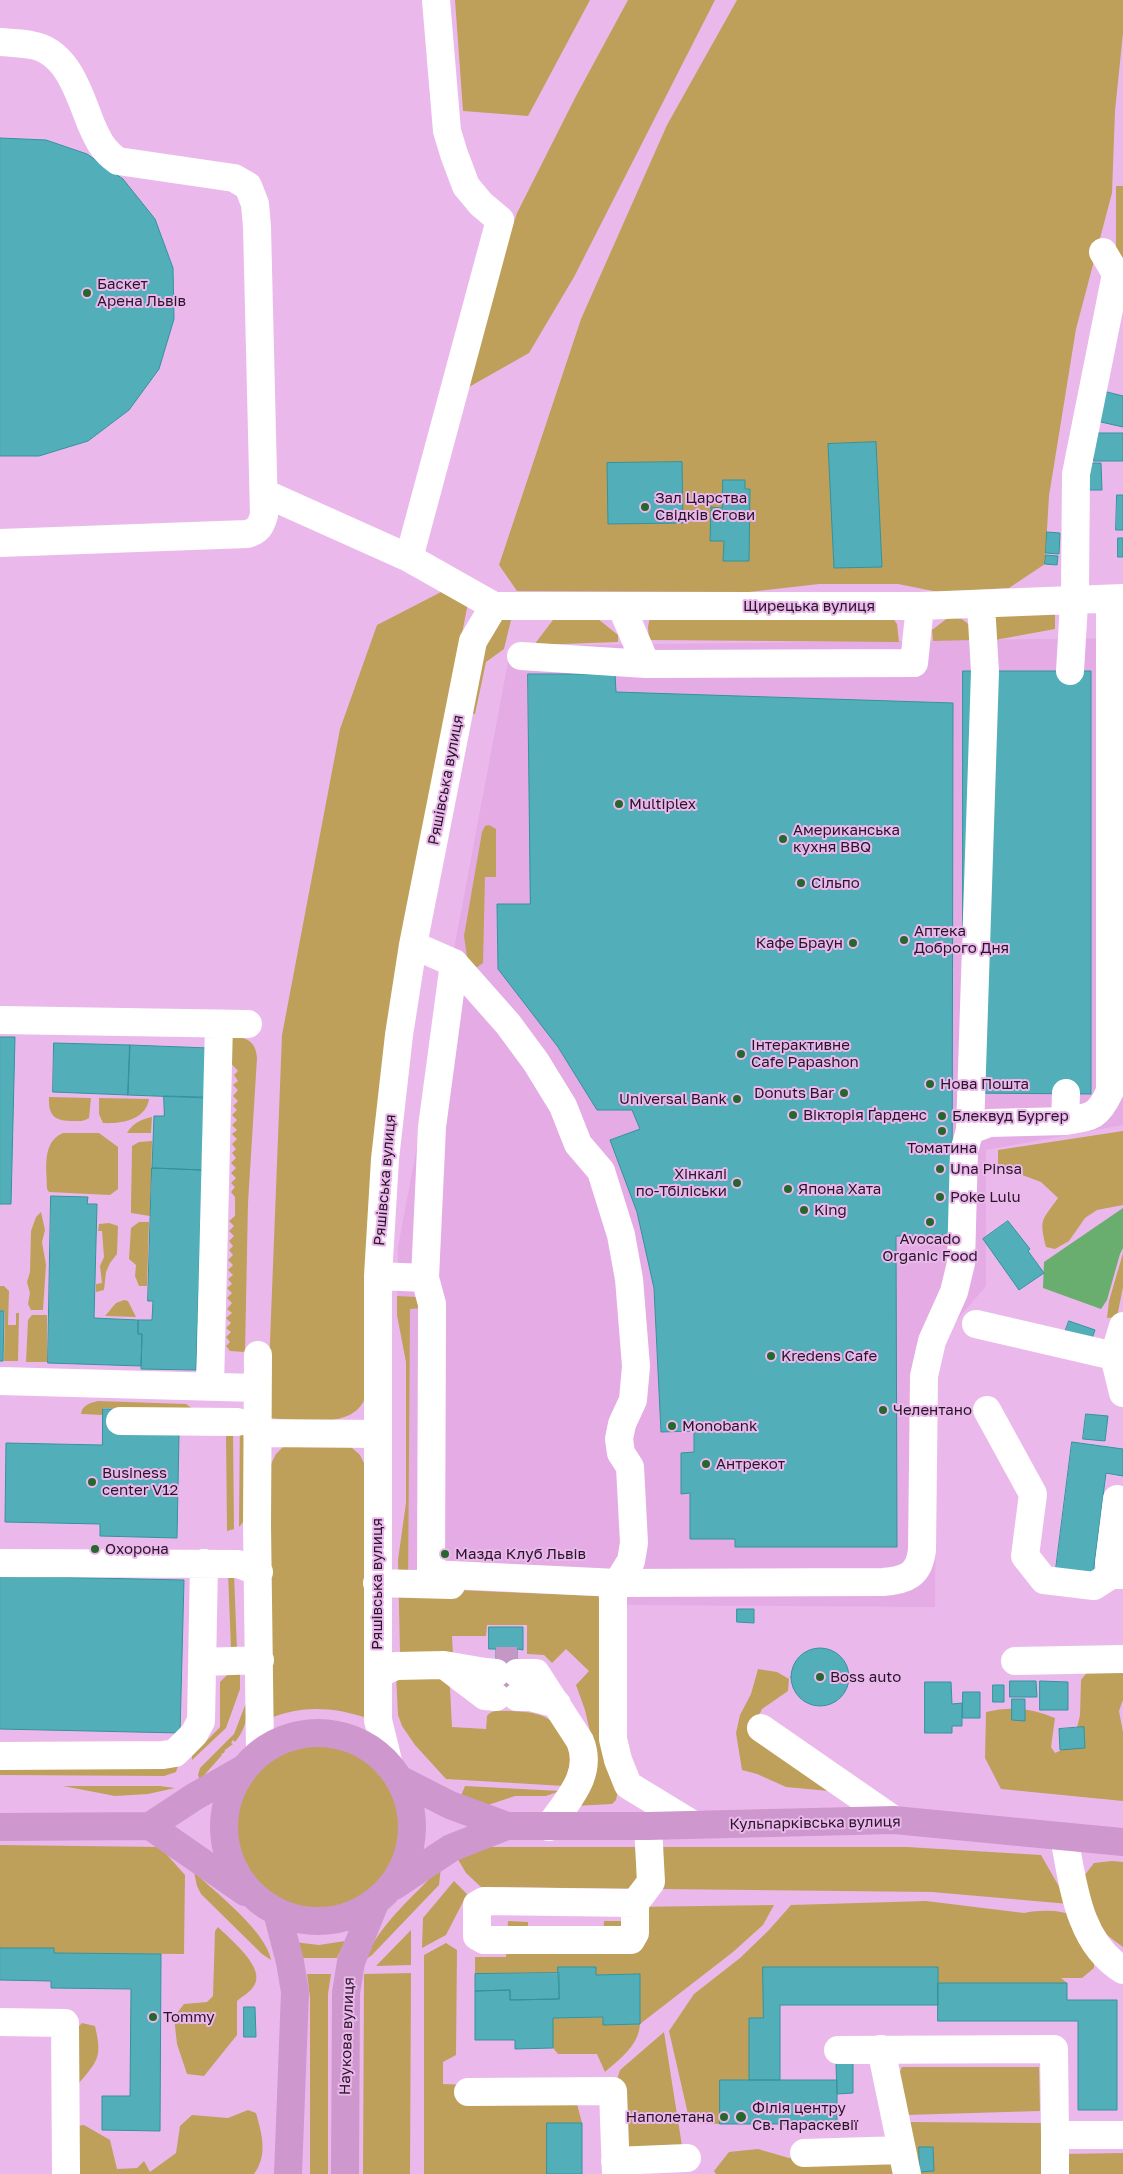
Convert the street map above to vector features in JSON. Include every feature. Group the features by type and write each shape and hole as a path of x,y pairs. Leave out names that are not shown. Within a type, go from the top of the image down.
{"main road":[{"path":"0,1827 150,1826 288,1738 303,1733 327,1733 350,1738 371,1749 395,1773"},
{"path":"252,1761 229,1795 223,1824 227,1853 239,1880 268,1907 290,1962 295,1992 286,2172"},
{"name":"Кульпарківська вулиця","path":"395,1773 450,1806 507,1826 648,1826 894,1820 1123,1842"},
{"name":"Наукова вулиця","path":"345,2174 346,1993 351,1962 383,1895 405,1864 412,1836 412,1817 408,1798 395,1773"},
{"path":"150,1826 185,1852 268,1907"},
{"name":"Кульпарківська вулиця","path":"268,1907 296,1920 317,1922 331,1921 358,1913 451,1848 507,1826"}],"street":[{"path":"409,558 500,220 481,204 466,186 447,131 436,0"},
{"path":"0,42 33,45 55,54 70,74 99,142 107,153 118,160 234,178 248,186 255,204 264,493 264,515 261,525 255,531 247,534 0,543"},
{"path":"1070,671 1076,474 1116,274 1103,252"},
{"path":"264,493 409,558 494,606"},
{"path":"970,1130 989,1123 1087,1118 1102,1109 1110,1091 1116,599"},
{"name":"Щирецька вулиця","path":"494,606 920,606 1116,599"},
{"path":"377,1583 431,1579 615,1587 883,1582 898,1581 912,1574 920,1563 922,1550 924,1376 932,1341 954,1292 961,1263 964,1150 970,1130 985,672 982,604"},
{"name":"Ряшівська вулиця","path":"395,1773 378,1720 376,1434 378,1276 385,1159 399,1035 413,945 473,641 494,606"},
{"path":"621,606 646,664"},
{"path":"521,656 646,664 914,663 920,606"},
{"path":"413,945 454,963 508,1024 536,1062 562,1106 578,1144 601,1172 621,1234 629,1279 636,1366 633,1400 622,1424 619,1439 621,1453 630,1467 634,1543 631,1561 615,1587 613,1739 618,1760 628,1785 692,1824"},
{"path":"431,1579 432,1304 425,1278 432,1127 454,963"},
{"path":"0,1020 248,1024"},
{"path":"210,1386 219,1024"},
{"path":"1065,1120 1066,1093"},
{"path":"378,1276 425,1278"},
{"path":"976,1324 1114,1356"},
{"path":"1123,1326 1114,1356 1123,1393"},
{"path":"252,1761 260,1660 259,1572 257,1525 247,1428 257,1388 258,1355"},
{"path":"0,1381 257,1388"},
{"path":"987,1410 1033,1494 1024,1556 1044,1580 1094,1586 1117,1575 1109,1563 1117,1500"},
{"path":"120,1421 376,1434"},
{"path":"0,1563 238,1564 259,1572"},
{"path":"0,1756 163,1755 175,1753 194,1734 201,1721 204,1563"},
{"path":"1015,1661 1123,1659"},
{"path":"203,1662 260,1660"},
{"path":"378,1674 396,1666 444,1665 485,1672 507,1679 536,1673 580,1741 584,1751 585,1764 582,1776 549,1827"},
{"path":"761,1728 894,1820"},
{"path":"635,1903 480,1902 476,1910 476,1932 477,1936 484,1940 631,1940 635,1933 635,1903 651,1882 648,1826"},
{"path":"1064,1837 1079,1910 1097,1948 1123,1970"},
{"path":"0,2022 65,2023 66,2174"},
{"path":"838,2050 1054,2049 1055,2174"},
{"path":"804,2153 904,2162 881,2050"},
{"path":"468,2092 613,2091 616,2168 686,2158"},
{"path":"1055,2135 1123,2135"}],"shaded area":[{"path":"455,0 590,0 528,116 463,111"},
{"path":"628,0 715,0 574,277 529,353 469,387 463,377 517,213 576,96"},
{"path":"737,0 1123,0 1123,33 1115,111 1112,193 1076,329 1049,496 1045,564 1009,588 938,592 898,584 819,584 749,592 517,591 499,565 581,319 667,125"},
{"path":"1116,186 1123,186 1123,299 1116,299"},
{"path":"445,590 468,603 390,1004 366,1395 360,1407 351,1414 338,1419 309,1421 267,1418 282,1035 340,729 377,625"},
{"path":"990,612 1055,612 1055,629 995,640"},
{"path":"593,615 618,635 618,642 534,645 556,616"},
{"path":"512,616 504,649 486,662 475,714 469,713 486,638 496,618"},
{"path":"650,616 892,617 897,624 899,642 649,640 648,627"},
{"path":"949,617 962,619 972,627 973,640 933,641 932,630"},
{"path":"1123,638 1123,1125 986,1150 986,1286 951,1327 937,1372 935,1607 629,1605 582,1594 408,1588 398,1560 406,1503 406,1362 397,1315 398,1247 511,646"},
{"path":"489,825 496,829 496,877 485,877 483,963 476,968 467,957 464,936 482,832 485,826"},
{"path":"228,1036 244,1038 252,1043 257,1058 248,1203 245,1352 230,1351 226,1346 230,1342 226,1337 231,1332 226,1328 231,1323 226,1318 232,1313 227,1309 232,1303 227,1298 232,1293 227,1288 232,1284 228,1279 233,1275 228,1270 233,1265 228,1260 233,1255 229,1250 233,1246 229,1241 234,1236 229,1231 234,1226 229,1221 235,1216 235,1197 231,1192 235,1187 231,1183 236,1178 231,1173 236,1168 231,1163 236,1158 232,1153 236,1149 232,1144 237,1139 232,1134 237,1130 232,1125 237,1120 232,1115 237,1110 233,1106 238,1101 233,1096 238,1090 233,1085 238,1081 234,1075 238,1071 227,1059"},
{"path":"49,1097 91,1098 89,1118 80,1121 67,1121 57,1118 51,1113"},
{"path":"99,1098 149,1099 147,1106 138,1116 117,1123 103,1123 99,1114"},
{"path":"152,1117 151,1133 127,1133 138,1122"},
{"path":"1123,1131 1123,1205 1097,1210 1085,1218 1069,1241 1055,1249 1046,1247 1043,1220 1058,1198 1041,1182 998,1166 998,1150"},
{"path":"63,1133 99,1133 118,1147 118,1189 110,1195 49,1192 47,1189 46,1165 48,1150 56,1137"},
{"path":"152,1141 150,1216 131,1213 132,1146 139,1142"},
{"path":"1123,1208 1123,1248 1107,1300 1101,1309 1043,1288 1044,1262"},
{"path":"41,1212 45,1230 42,1242 46,1265 43,1310 31,1310 28,1304 30,1293 27,1282 30,1272 31,1231 36,1217"},
{"path":"139,1222 149,1222 147,1286 139,1286 135,1276 136,1265 129,1259 131,1228"},
{"path":"109,1223 118,1226 117,1254 106,1272 104,1290 96,1292 96,1284 102,1283 100,1266 104,1257 102,1231 98,1231 99,1224"},
{"path":"1123,1253 1123,1287 1117,1317 1107,1318 1109,1301"},
{"path":"0,1286 4,1286 9,1291 8,1325 16,1325 16,1313 19,1313 18,1361 4,1361 5,1311 0,1311"},
{"path":"397,1296 416,1297 421,1308 410,1309 408,1588 598,1596 601,1602 618,1791 616,1800 612,1804 575,1806 591,1736 585,1710 576,1685 589,1671 566,1649 552,1663 544,1655 527,1654 527,1625 487,1625 486,1636 452,1636 453,1655 400,1654 398,1560 406,1503 406,1362 397,1315"},
{"path":"124,1300 128,1301 136,1317 105,1316 116,1303"},
{"path":"32,1315 47,1315 47,1362 26,1362 28,1320"},
{"path":"98,1401 186,1404 193,1409 103,1408 103,1415 81,1414 85,1406"},
{"path":"240,1413 244,1419 245,1520 239,1527"},
{"path":"233,1427 234,1529 227,1531 226,1433"},
{"path":"284,1446 351,1447 360,1455 365,1465 367,1718 330,1710 306,1709 271,1718 270,1466 276,1454"},
{"path":"228,1573 234,1573 237,1651 231,1649"},
{"path":"1091,1667 1120,1669 1123,1674 1123,1700 1119,1711 1123,1732 1123,1801 1001,1789 985,1758 986,1712 1003,1709 1021,1709 1055,1718 1051,1747 1055,1753 1073,1745 1080,1715 1081,1680"},
{"path":"758,1669 777,1672 789,1679 788,1691 762,1709 755,1723 829,1791 786,1787 757,1774 742,1770 736,1733 740,1715 751,1694"},
{"path":"230,1672 240,1673 240,1689 226,1728 192,1760 192,1756 220,1727 220,1682"},
{"path":"435,1674 448,1683 450,1688 452,1727 486,1729 487,1716 494,1711 533,1713 549,1719 561,1732 573,1753 564,1786 446,1779 415,1745 402,1726 398,1715 396,1675"},
{"path":"246,1703 249,1703 245,1724 241,1733 200,1780 198,1775 200,1768 234,1734"},
{"path":"326,1745 342,1748 357,1754 382,1775 391,1788 397,1803 400,1827 399,1843 391,1866 370,1891 357,1900 342,1906 310,1909 294,1906 272,1896 249,1873 237,1843 236,1819 239,1803 249,1781 272,1758 302,1746"},
{"path":"0,1754 179,1762 176,1772 164,1776 0,1775"},
{"path":"63,1786 160,1786 175,1788 148,1794 115,1796"},
{"path":"465,1786 560,1791 546,1796 515,1796 488,1805 460,1798"},
{"path":"0,1845 160,1847 185,1875 184,1954 54,1953 53,1948 0,1948"},
{"path":"907,1847 1041,1855 1069,1904 932,1892 481,1887 466,1873 456,1856 481,1848"},
{"path":"1123,1862 1123,1947 1103,1931 1093,1917 1084,1876 1094,1863"},
{"path":"441,1867 439,1885 365,1960 389,1922"},
{"path":"194,1872 227,1901 250,1925 260,1937 271,1960 262,1954 201,1894"},
{"path":"454,1881 467,1894 446,1935 422,1948 423,1918"},
{"path":"926,1901 1024,1913 1055,1911 1066,1913 1083,1922 1089,1930 1093,1940 1094,1968 1082,1978 1061,1978 1067,1983 938,1983 938,1967 764,1967 763,2018 749,2018 749,2080 720,2124 690,2123 669,2031 694,1994 740,1958 791,1905"},
{"path":"774,1905 763,1925 733,1952 640,2024 640,1974 596,1975 596,1967 559,1967 559,1973 475,1974 475,1957 506,1957 508,1921 528,1922 528,1934 603,1936 604,1921 630,1921 630,1907"},
{"path":"218,1927 249,1959 254,1967 256,1981 251,1990 237,2001 237,2035 204,2076 187,2074 177,2044 174,2017 184,2004 207,2002 213,1996 215,1931"},
{"path":"411,1930 411,1965 376,1966"},
{"path":"345,1941 337,1958 301,1958 294,1942 319,1945"},
{"path":"446,1943 457,1950 456,2055 443,2062 443,2084 522,2087 575,2096 582,2123 547,2124 547,2174 424,2174 424,1955"},
{"path":"411,1973 410,2174 363,2174 364,1974"},
{"path":"307,1974 331,1974 328,1994 328,2174 310,2174 310,1997"},
{"path":"603,2017 603,2025 640,2024 639,2032 632,2045 605,2072 597,2054 558,2054 553,2048 553,2018"},
{"path":"82,2023 95,2026 98,2051 95,2063 79,2083 70,2036"},
{"path":"664,2032 682,2146 623,2153 616,2083 620,2070"},
{"path":"902,2067 1039,2067 1040,2111 906,2115 897,2078"},
{"path":"248,2110 256,2113 262,2144 261,2159 254,2174 74,2174 77,2126 84,2125 110,2140 117,2169 137,2168 144,2161 150,2172 176,2153 180,2126 192,2115 228,2118"},
{"path":"907,2122 1041,2123 1042,2174 916,2174"},
{"path":"819,2147 885,2156 901,2174 716,2174 714,2171 729,2152 758,2149 789,2158"},
{"path":"1123,2153 1123,2174 1061,2174 1060,2154"}],"building":[{"name":"Баскет Арена Львів","path":"0,138 46,140 87,154 123,179 155,219 173,268 174,319 159,369 129,410 88,441 39,456 0,456"},
{"path":"1099,390 1123,396 1123,427 1092,420"},
{"path":"1093,433 1123,433 1123,461 1094,461"},
{"path":"876,442 882,567 834,568 828,444"},
{"path":"682,462 683,523 608,524 607,463"},
{"path":"1088,463 1101,463 1102,490 1088,490"},
{"path":"723,480 745,480 745,489 750,489 749,561 723,561 724,541 710,541 711,507 722,508"},
{"path":"1117,495 1123,495 1123,530 1116,530"},
{"path":"1047,532 1060,533 1059,554 1046,553"},
{"path":"1118,538 1123,538 1123,557 1118,557"},
{"path":"1046,555 1058,556 1057,565 1045,564"},
{"path":"963,671 1091,671 1091,1094 963,1093"},
{"name":"Вікторія Ґарденс","path":"528,674 615,674 616,692 953,703 952,1236 896,1236 897,1547 735,1547 735,1539 690,1539 690,1493 681,1494 681,1453 694,1452 694,1431 661,1432 654,1288 637,1212 610,1140 640,1129 632,1110 597,1110 558,1047 498,969 497,904 530,904"},
{"path":"0,1037 15,1037 11,1204 0,1204"},
{"path":"54,1043 130,1045 128,1095 53,1092"},
{"path":"130,1045 209,1048 208,1098 128,1095"},
{"path":"164,1096 204,1097 202,1170 152,1168 154,1116 164,1116"},
{"path":"152,1168 202,1170 196,1370 141,1369 142,1334 138,1334 138,1320 152,1320 153,1301 148,1301"},
{"path":"51,1196 88,1197 87,1204 97,1204 94,1318 138,1320 138,1334 142,1334 141,1366 48,1363"},
{"path":"1008,1221 1030,1249 1028,1251 1044,1273 1019,1290 983,1239"},
{"path":"0,1311 4,1311 3,1361 0,1361"},
{"path":"1069,1321 1095,1330 1090,1344 1064,1335"},
{"name":"Business center V12","path":"103,1409 120,1409 179,1435 177,1538 100,1536 100,1524 5,1522 6,1443 102,1445"},
{"path":"1086,1414 1108,1416 1105,1441 1083,1439"},
{"path":"1072,1442 1123,1449 1123,1476 1106,1473 1093,1574 1056,1569"},
{"path":"0,1576 184,1580 180,1733 0,1729"},
{"path":"737,1609 754,1609 754,1623 737,1622"},
{"path":"489,1627 523,1627 523,1650 517,1649 517,1701 496,1701 496,1649 489,1649"},
{"name":"Boss auto","path":"820,1648 831,1650 844,1661 849,1677 847,1688 836,1701 820,1706 809,1704 796,1693 791,1677 793,1666 804,1653"},
{"path":"1010,1681 1036,1681 1037,1697 1010,1697"},
{"path":"1040,1681 1068,1682 1068,1710 1040,1710"},
{"path":"925,1682 951,1682 952,1704 962,1703 962,1726 952,1726 952,1733 925,1733"},
{"path":"993,1685 1004,1685 1004,1702 993,1702"},
{"path":"963,1692 980,1692 980,1718 963,1718"},
{"path":"1012,1699 1025,1699 1025,1721 1012,1720"},
{"path":"1084,1727 1085,1748 1060,1750 1059,1729"},
{"path":"0,1948 54,1948 54,1953 161,1954 160,2131 102,2130 102,2096 130,2096 131,1989 51,1988 51,1981 0,1980"},
{"path":"558,1967 596,1967 596,1975 640,1974 640,2024 603,2025 603,2017 553,2018 553,2048 515,2049 515,2040 475,2040 475,1991 510,1990 510,2000 559,1999"},
{"path":"763,1967 938,1967 938,2005 780,2005 780,2080 749,2080 749,2018 763,2018"},
{"path":"559,1973 559,1999 510,2000 510,1990 475,1991 475,1974"},
{"path":"938,1983 1067,1983 1067,2000 1117,2000 1117,2110 1078,2110 1078,2021 938,2021"},
{"path":"244,2007 255,2007 256,2037 244,2037"},
{"path":"853,2063 853,2093 837,2094 836,2064"},
{"path":"720,2080 837,2080 837,2124 720,2124"},
{"path":"547,2123 582,2123 582,2174 547,2174"},
{"path":"919,2147 933,2147 934,2171 920,2172"}],"tunnel":[{"path":"496,1661 517,1661"},
{"path":"496,1685 517,1685"}],"place":[{"name":"Баскет Арена Львів","path":"87,293"},
{"name":"Зал Царства Свідків Єгови","path":"645,507"},
{"name":"Multiplex","path":"619,804"},
{"name":"Американська кухня BBQ","path":"783,839"},
{"name":"Сільпо","path":"801,883"},
{"name":"Аптека Доброго Дня","path":"904,940"},
{"name":"Кафе Браун","path":"853,943"},
{"name":"Інтерактивне Cafe Papashon","path":"741,1054"},
{"name":"Нова Пошта","path":"930,1084"},
{"name":"Donuts Bar","path":"844,1093"},
{"name":"Universal Bank","path":"737,1099"},
{"name":"Вікторія Ґарденс","path":"793,1115"},
{"name":"Блеквуд Бургер","path":"942,1116"},
{"name":"Томатина","path":"942,1131"},
{"name":"Una Pinsa","path":"940,1169"},
{"name":"Хінкалі по-Тбіліськи","path":"737,1183"},
{"name":"Япона Хата","path":"788,1189"},
{"name":"Poke Lulu","path":"940,1197"},
{"name":"King","path":"804,1210"},
{"name":"Avocado Organic Food","path":"930,1222"},
{"name":"Kredens Cafe","path":"771,1356"},
{"name":"Челентано","path":"883,1410"},
{"name":"Monobank","path":"672,1426"},
{"name":"Антрекот","path":"706,1464"},
{"name":"Business center V12","path":"92,1482"},
{"name":"Охорона","path":"95,1549"},
{"name":"Мазда Клуб Львів","path":"445,1554"},
{"name":"Boss auto","path":"820,1677"},
{"name":"Tommy","path":"153,2017"},
{"name":"Наполетана","path":"724,2117"},
{"name":"Філія центру Св. Параскевії","path":"741,2117"}]}
